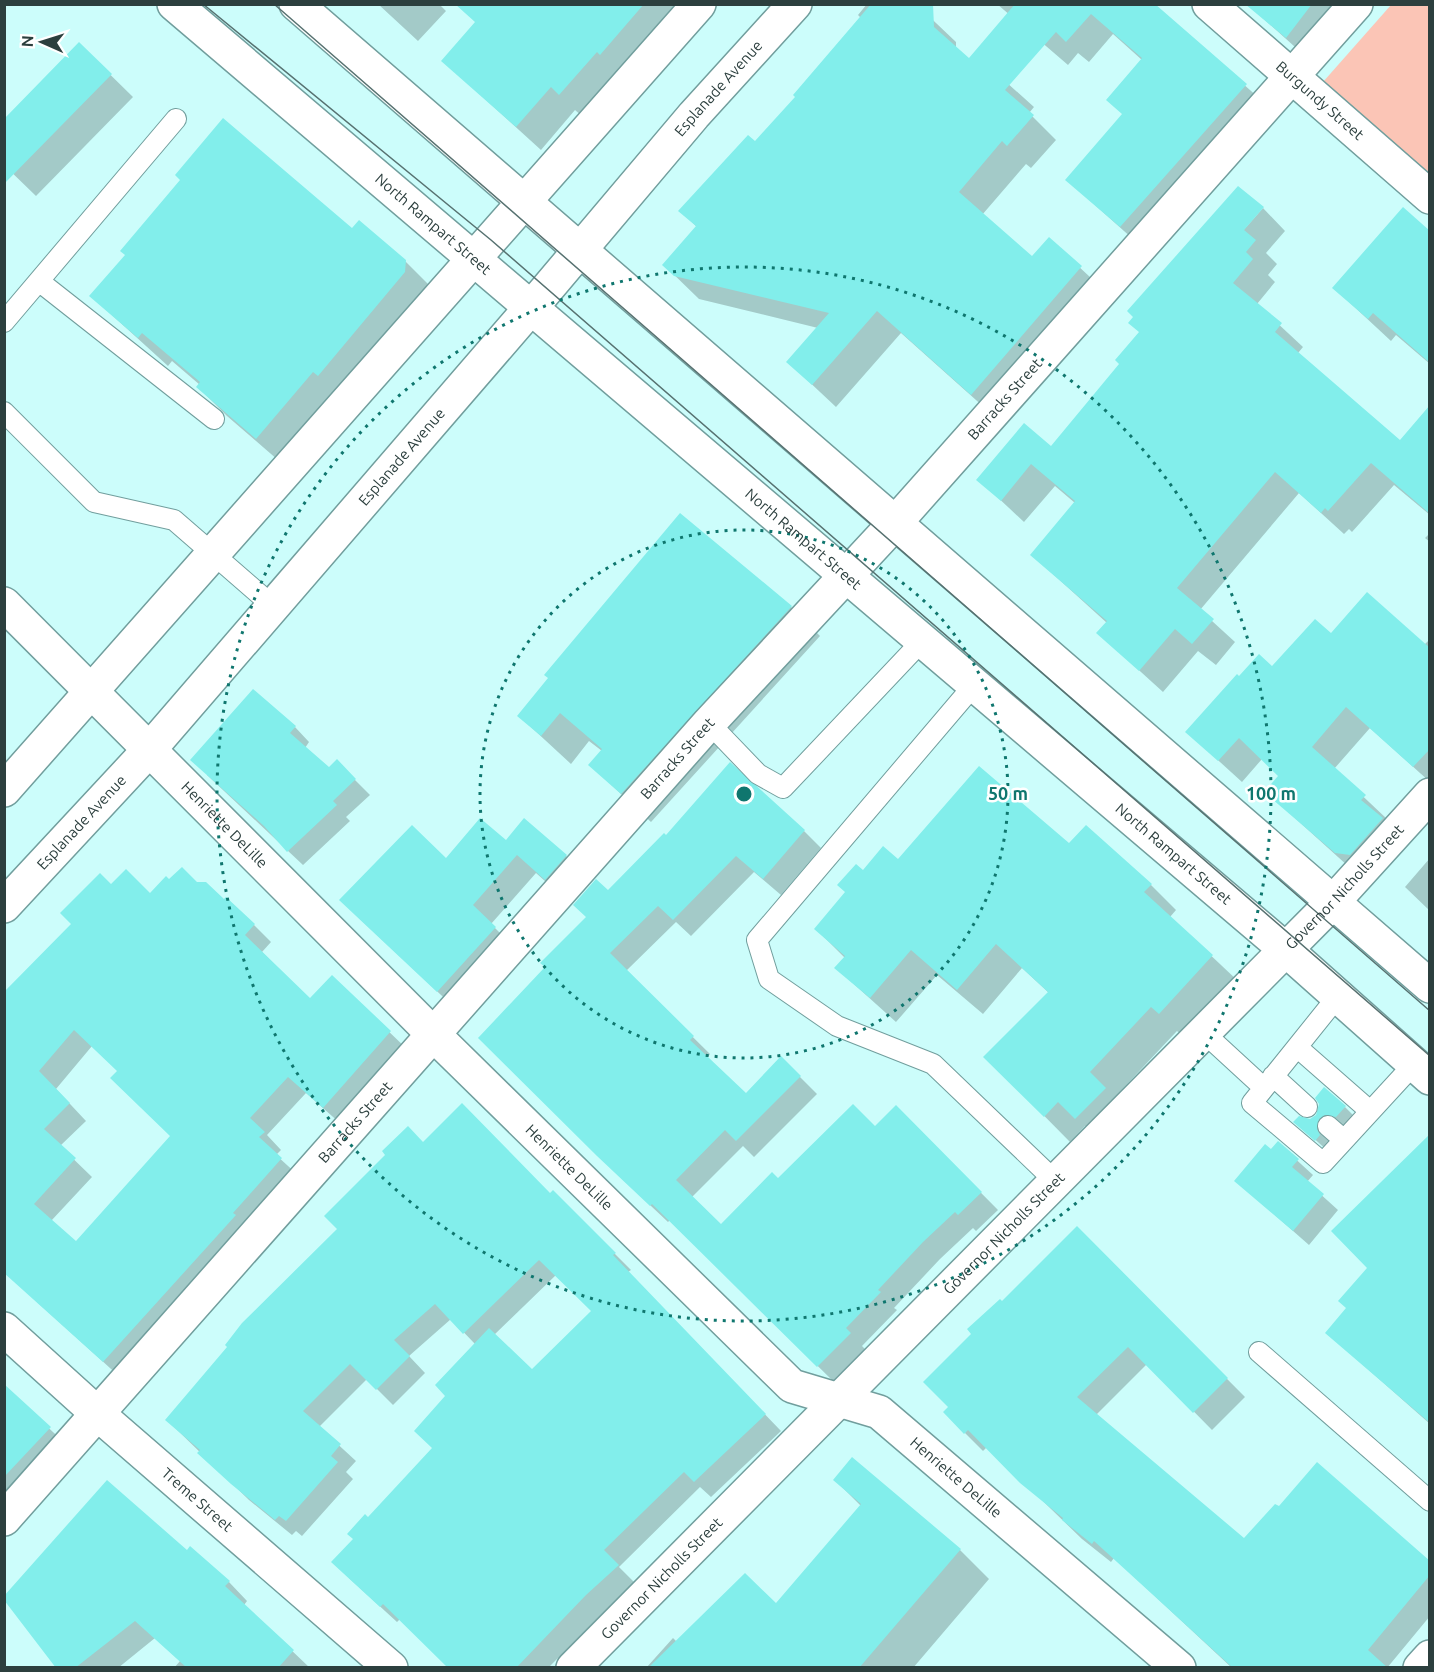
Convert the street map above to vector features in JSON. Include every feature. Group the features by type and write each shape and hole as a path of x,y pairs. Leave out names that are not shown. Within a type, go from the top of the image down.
{"street":[{"name":"North Rampart Street","path":"174,4 1285,949 1422,1071"},
{"path":"296,4 1430,986"},
{"path":"4,790 93,693 699,4"},
{"name":"Esplanade Avenue","path":"4,906 149,750 531,308 694,115 795,4"},
{"name":"Burgundy Street","path":"1209,4 1430,197"},
{"name":"Barracks Street","path":"4,1519 99,1415 709,723 895,523 1356,4"},
{"name":"Henriette DeLille","path":"4,604 433,1034 792,1386 879,1412 1179,1668"},
{"name":"Governor Nicholls Street","path":"573,1668 1054,1180 1333,902 1430,795"},
{"name":"Treme Street","path":"4,1329 99,1415 391,1668"},
{"path":"1420,1668 1430,1657"}],"lane":[{"path":"4,322 176,119"},
{"path":"40,282 214,419"},
{"path":"4,412 94,502 174,520 273,606"},
{"path":"709,723 758,774 783,788 922,641"},
{"path":"974,685 757,940 769,979 837,1026 893,1046 933,1064 1054,1180"},
{"path":"1338,996 1252,1103 1323,1163 1370,1111 1422,1071"},
{"path":"1202,1031 1269,1082 1307,1107"},
{"path":"1297,1047 1370,1111"},
{"path":"1328,1126 1344,1140"},
{"path":"1259,1352 1430,1501"}],"shaded area":[{"path":"1391,5 1429,5 1429,176 1323,82"}],"building":[{"path":"455,4 644,4 600,55 597,52 559,95 551,87 516,127 441,61 475,22"},
{"path":"871,4 933,4 934,27 969,58 1015,4 1155,4 1247,84 1120,227 1065,180 1122,114 1106,100 1142,58 1091,14 1066,42 1056,32 1005,90 1034,115 1007,146 1002,141 959,192 1032,256 1049,237 1082,266 971,395 877,311 812,385 786,362 829,313 674,276 662,265 696,226 678,211 748,135 755,141 795,97 793,95"},
{"path":"1245,4 1312,4 1286,38"},
{"path":"79,42 112,74 4,184 4,119"},
{"path":"223,118 352,228 359,220 406,260 405,272 318,376 313,372 256,439 196,387 200,382 142,333 138,338 89,296 125,255 120,251 180,180 175,175"},
{"path":"1238,186 1264,207 1244,230 1256,240 1246,252 1253,259 1233,283 1282,323 1275,332 1400,440 1430,405 1430,514 1371,463 1328,511 1325,508 1321,513 1275,472 1177,588 1214,619 1192,644 1175,629 1139,671 1096,633 1107,621 1030,555 1075,501 1031,464 1001,501 976,480 1024,423 1051,446 1119,364 1115,360 1139,332 1128,323 1133,317 1127,311"},
{"path":"1403,207 1430,231 1430,363 1373,313 1368,319 1332,288"},
{"path":"680,513 792,606 621,794 588,765 602,749 560,713 541,736 517,716 548,678 544,675"},
{"path":"1367,592 1430,648 1430,749 1413,767 1346,707 1312,747 1366,795 1361,800 1383,818 1350,855 1335,853 1264,792 1278,776 1239,738 1218,761 1185,732 1237,674 1239,676 1259,654 1272,666 1315,619 1331,633"},
{"path":"253,689 296,726 290,733 329,767 337,759 356,779 333,801 337,805 287,852 264,826 190,760"},
{"path":"730,762 805,830 763,879 736,856 673,920 658,906 610,953 694,1036 690,1040 746,1093 781,1056 801,1076 736,1141 725,1130 676,1180 721,1224 772,1172 778,1178 853,1104 875,1126 896,1105 982,1192 958,1215 955,1212 923,1242 878,1290 881,1292 846,1328 851,1333 817,1367 652,1204 650,1206 597,1156 478,1038 545,967 540,963 586,917 573,905 596,879 608,890 664,833 666,835"},
{"path":"979,766 1069,843 1086,825 1152,884 1144,892 1213,955 1159,1014 1151,1007 1090,1072 1106,1088 1075,1119 1058,1102 1044,1117 983,1057 1048,992 996,944 957,990 911,950 870,998 834,968 845,956 814,929 845,892 837,885 856,864 863,870 883,846 898,859"},
{"path":"480,818 506,840 524,818 567,855 545,880 517,855 473,905 496,927 437,992 339,900 412,825 446,858"},
{"path":"182,867 197,882 206,882 224,899 226,897 255,924 245,935 310,998 332,975 391,1031 323,1108 288,1077 250,1118 265,1132 259,1137 282,1158 233,1213 236,1215 103,1362 4,1273 4,992 71,924 60,913 100,873 111,884 126,869 150,893 166,876 169,879","holes":["74,1030 117,1071 110,1078 170,1136 76,1241 34,1204 76,1158 44,1129 70,1103 39,1071"]},
{"path":"1324,1087 1346,1106 1336,1117 1325,1115 1319,1119 1317,1129 1320,1135 1315,1141 1293,1122 1299,1116 1310,1119 1316,1115 1319,1104 1315,1098"},
{"path":"462,1103 550,1193 553,1190 616,1253 613,1255 766,1414 694,1482 684,1472 604,1550 619,1565 586,1595 516,1668 448,1668 383,1604 380,1607 331,1562 353,1539 347,1534 365,1514 368,1517 432,1448 414,1431 445,1396 435,1385 489,1328 532,1369 591,1311 539,1260 463,1334 435,1304 394,1340 410,1356 376,1390 350,1364 303,1411 341,1444 331,1456 338,1462 286,1521 279,1516 275,1520 231,1484 197,1453 200,1450 165,1420 227,1347 225,1345 242,1323 337,1229 324,1216 385,1155 382,1151 408,1126 423,1142"},
{"path":"1430,1134 1430,1423 1325,1333 1346,1308 1338,1301 1367,1268 1331,1231"},
{"path":"1278,1141 1299,1159 1292,1167 1324,1194 1293,1231 1234,1181 1265,1144 1271,1149"},
{"path":"1077,1226 1228,1378 1193,1413 1128,1347 1077,1397 1244,1538 1275,1504 1279,1506 1317,1462 1430,1561 1430,1575 1368,1650 1388,1668 1233,1668 1094,1541 1092,1544 1062,1520 1063,1518 1020,1483 968,1430 964,1434 943,1412 948,1407 923,1382 971,1334 967,1329 1000,1299 1002,1301"},
{"path":"4,1384 51,1427 4,1477"},
{"path":"852,1457 961,1549 859,1668 648,1668 745,1573 776,1603 861,1504 833,1480"},
{"path":"107,1480 187,1550 190,1546 230,1581 225,1586 294,1650 278,1668 187,1668 135,1621 75,1668 56,1668 4,1600 4,1596"}],"tram line":[{"path":"203,4 491,240 1430,1056"},
{"path":"274,4 1430,1011"}]}
